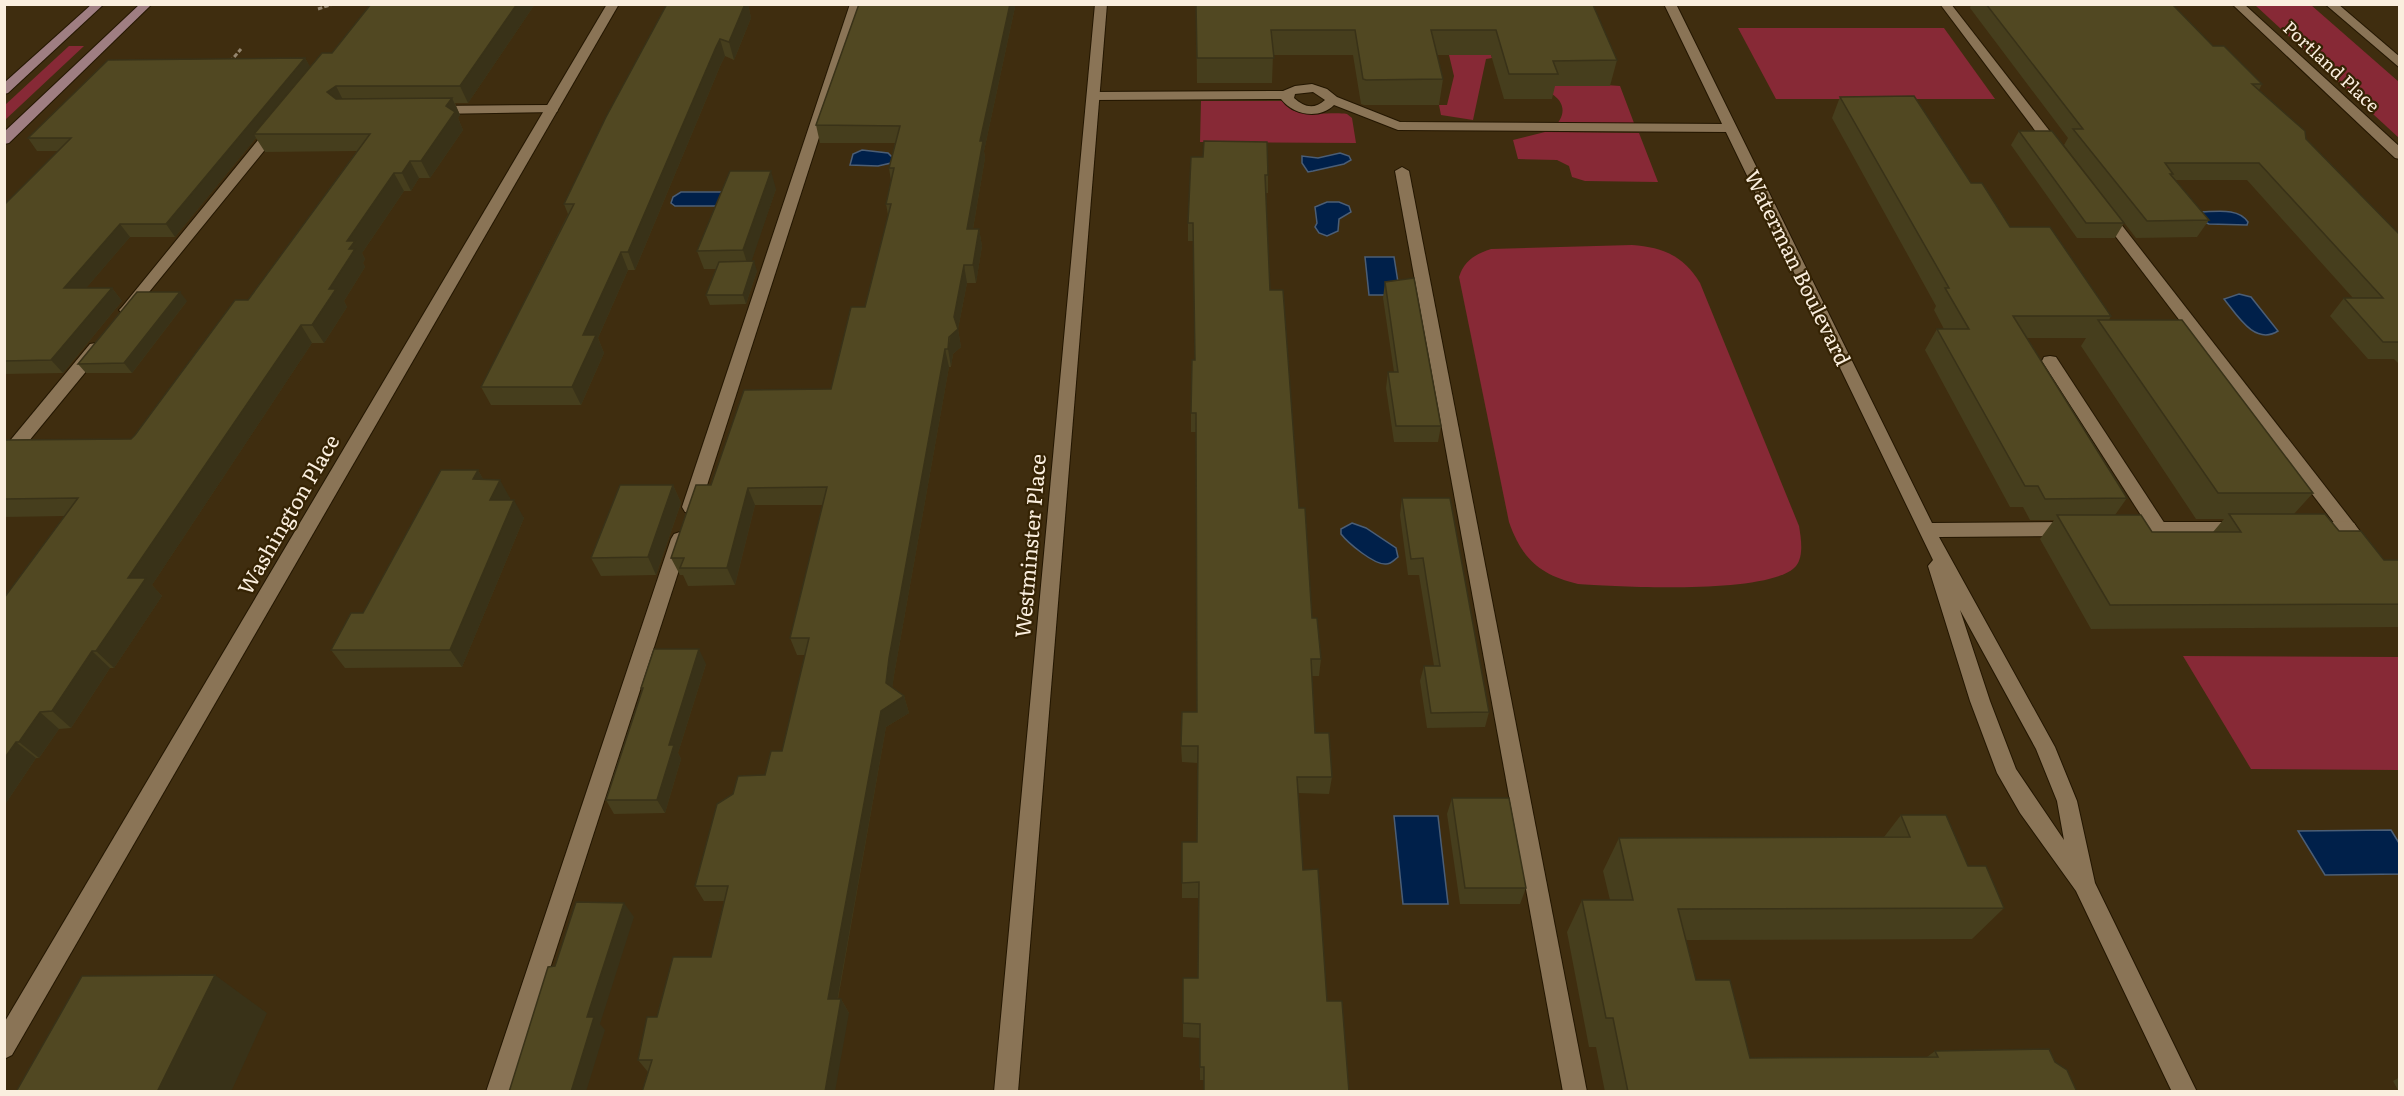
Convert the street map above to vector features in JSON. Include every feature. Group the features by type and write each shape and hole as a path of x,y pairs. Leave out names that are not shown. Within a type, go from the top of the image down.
{"main road":[{"path":"4,90 99,4"},
{"path":"4,140 147,4"}],"street":[{"name":"Washington Place","path":"4,1047 613,4"},
{"path":"498,1092 856,4"},
{"name":"Westminster Place","path":"1006,1092 1101,4"},
{"name":"Waterman Boulevard","path":"1670,4 1926,530 2028,713 2058,774 2076,839 2084,884"},
{"path":"1945,4 2067,164"},
{"name":"Portland Place","path":"2237,4 2400,156"},
{"path":"2330,4 2400,64"},
{"path":"1332,100 1323,108 1304,110 1293,106 1287,99 1289,92 1301,87 1313,88 1325,92 1332,100 1398,126 1729,128"},
{"path":"1093,96 1288,96"},
{"path":"426,110 552,109"},
{"path":"4,460 288,113"},
{"path":"1402,171 1575,1092"},
{"path":"2096,201 2367,553"},
{"path":"2050,361 2159,529"},
{"path":"2289,529 2348,528"},
{"path":"1926,530 2088,529"},
{"path":"2112,529 2253,529"},
{"name":"Waterman Boulevard","path":"1926,530 1980,701 2007,773 2027,806 2084,884 2185,1092"}],"path":[{"path":"318,9 333,4"},
{"path":"226,66 242,49"}],"shaded area":[{"path":"2255,5 2311,5 2399,82 2399,138"},
{"path":"1738,28 1944,28 1995,99 1776,99"},
{"path":"69,46 84,46 5,120 5,105"},
{"path":"1449,55 1491,55 1492,58 1486,59 1473,120 1441,115 1439,105 1447,105 1454,76"},
{"path":"1546,81 1620,86 1634,123 1557,124 1563,111 1561,103 1550,93"},
{"path":"1201,101 1283,101 1287,107 1302,113 1347,114 1352,118 1356,143 1200,142"},
{"path":"1545,132 1639,133 1658,182 1585,181 1572,177 1569,166 1557,160 1518,159 1513,140"},
{"path":"1632,245 1653,248 1671,255 1687,266 1700,283 1799,526 1801,547 1799,562 1781,575 1757,581 1693,587 1578,584 1553,576 1534,564 1514,535 1509,522 1459,277 1461,271 1471,259 1491,249"},
{"path":"2183,656 2399,657 2399,770 2251,769"}],"water":[{"path":"862,150 888,153 893,158 891,163 878,166 850,165 853,154"},
{"path":"1340,153 1349,156 1351,160 1344,164 1308,172 1302,163 1302,156 1318,158"},
{"path":"681,192 721,192 725,196 716,206 675,206 671,203 673,197"},
{"path":"1327,202 1339,202 1349,206 1351,212 1339,219 1338,231 1327,236 1319,233 1315,227 1317,223 1315,207"},
{"path":"2199,212 2232,212 2244,217 2248,222 2247,225 2209,224 2202,221"},
{"path":"1365,257 1394,257 1400,295 1369,295"},
{"path":"2239,294 2251,297 2278,331 2270,335 2262,335 2247,327 2224,299"},
{"path":"1352,523 1366,528 1396,548 1398,557 1386,564 1375,561 1362,553 1341,534 1341,529"},
{"path":"1394,816 1438,816 1448,904 1403,904"},
{"path":"2391,830 2399,843 2399,874 2325,875 2298,831"}],"building":[{"path":"371,4 517,4 460,86 336,86 327,92 336,99 452,98 446,106 455,112 421,161 410,161 402,173 394,173 347,241 355,241 349,249 355,249 329,289 336,289 312,325 301,325 128,578 146,578 96,651 92,651 52,711 40,712 4,759 4,598 78,498 4,499 4,441 131,439 135,435 235,300 248,300 370,134 254,134 322,53 332,53"},
{"path":"667,4 745,4 729,42 720,39 716,47 628,252 621,252 583,335 596,335 572,387 481,387 574,204 564,204 606,117"},
{"path":"859,4 1010,4 980,141 983,141 967,229 979,229 973,265 964,265 954,317 958,329 949,337 948,349 945,349 889,658 886,683 904,696 881,711 828,999 841,999 825,1092 642,1092 652,1060 638,1060 647,1017 657,1017 673,957 711,957 728,886 695,886 717,804 733,794 738,776 765,775 771,751 782,751 809,638 790,638 827,487 748,488 727,568 680,568 684,558 671,558 696,485 711,485 744,390 831,389 851,307 865,307 891,204 886,204 894,168 889,168 900,126 816,125"},
{"path":"1196,4 1593,5 1617,60 1553,61 1558,74 1509,74 1496,30 1431,30 1443,79 1363,79 1355,30 1271,30 1274,58 1197,58"},
{"path":"1986,4 2172,4 2213,46 2224,46 2262,84 2252,84 2305,131 2306,139 2400,235 2400,342 2383,342 2344,298 2383,298 2259,163 2165,163 2173,174 2170,174 2209,220 2147,221 2073,129 2083,129"},
{"path":"305,58 166,224 120,224 64,288 112,288 51,360 4,361 4,205 71,138 28,138 108,60"},
{"path":"1914,96 1971,183 1982,183 2010,227 2050,227 2111,316 2013,316 2127,498 2045,499 2038,486 2025,486 1937,329 1969,329 1945,288 1949,288 1840,97"},
{"path":"2019,131 2052,131 2124,223 2086,223"},
{"path":"1204,141 1267,142 1268,175 1265,175 1270,290 1283,290 1299,508 1305,508 1312,618 1317,618 1321,659 1311,659 1315,733 1329,733 1332,777 1297,777 1303,870 1318,869 1327,1001 1342,1001 1349,1092 1204,1092 1204,1067 1200,1067 1200,1024 1183,1023 1183,978 1198,978 1199,882 1182,883 1182,842 1197,842 1198,746 1181,746 1182,712 1197,712 1196,413 1191,413 1192,360 1195,360 1193,223 1188,223 1191,157 1203,157"},
{"path":"730,171 771,171 743,250 697,251"},
{"path":"754,261 743,295 706,295 719,262"},
{"path":"1414,278 1441,426 1396,426 1388,372 1398,372 1385,282"},
{"path":"137,292 180,292 124,363 78,364"},
{"path":"2098,320 2182,320 2313,493 2218,493"},
{"path":"441,470 478,470 473,479 500,480 490,500 514,500 450,650 331,650 351,613 363,613"},
{"path":"620,485 673,485 648,557 591,558"},
{"path":"1402,498 1450,498 1489,712 1431,713 1424,666 1440,666 1423,558 1411,559"},
{"path":"2229,514 2325,514 2339,531 2361,531 2384,560 2400,560 2400,604 2110,605 2057,515 2141,515 2152,532 2241,532"},
{"path":"654,649 699,649 669,745 674,745 657,800 606,800 643,688 641,688"},
{"path":"1452,798 1509,798 1526,888 1465,888"},
{"path":"1901,815 1946,815 1968,866 1986,866 2004,908 1678,909 1696,980 1730,980 1750,1058 1938,1057 1935,1051 2049,1049 2055,1062 2067,1070 2077,1092 1628,1092 1613,1018 1606,1018 1582,900 1633,900 1619,838 1910,837"},
{"path":"576,902 624,903 587,1017 594,1017 571,1092 509,1092 548,967 555,966"},
{"path":"215,975 157,1092 16,1092 82,976"}]}
